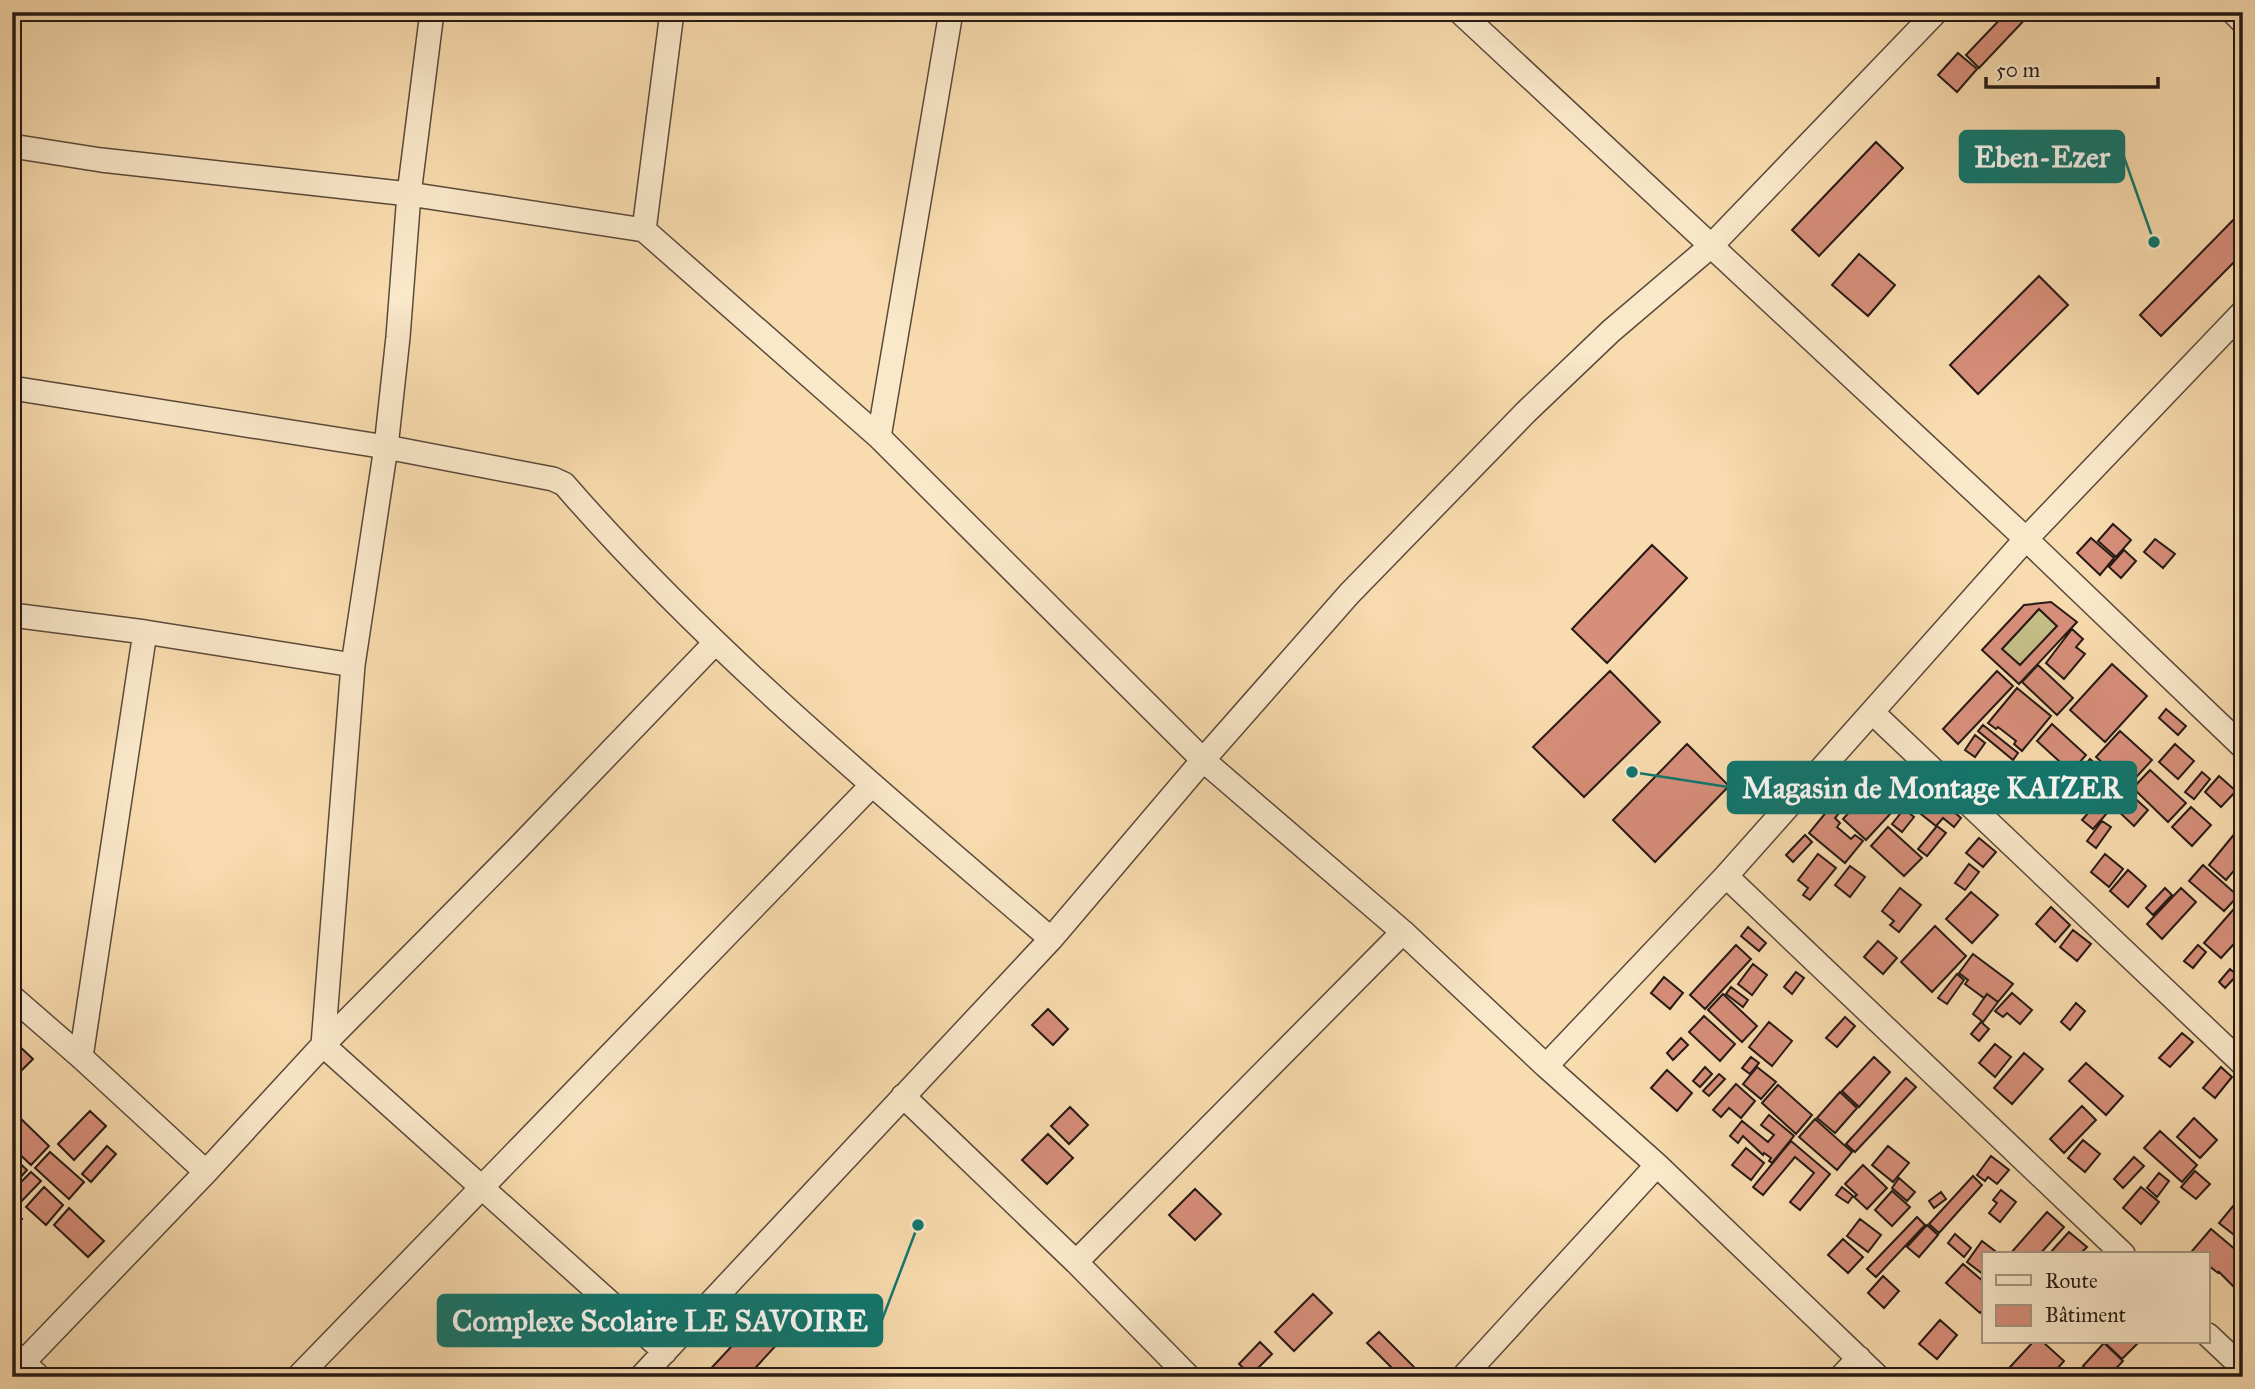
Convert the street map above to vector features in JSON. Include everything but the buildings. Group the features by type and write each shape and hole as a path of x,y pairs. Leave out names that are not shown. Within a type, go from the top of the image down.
{"street":[{"path":"323,1045 353,666 386,447 409,194 432,12"},
{"path":"644,230 672,12"},
{"path":"879,437 951,12"},
{"path":"1460,12 1712,245 2243,747"},
{"path":"641,1377 1051,939 1349,594 1526,412 1611,331 1712,245 1936,12"},
{"path":"2234,12 2243,22"},
{"path":"12,146 101,160 409,194 644,230 879,437 1203,760 1404,933 1657,1165 1878,1377"},
{"path":"1546,1066 1726,876 2026,540 2243,313"},
{"path":"12,388 386,447 553,479 564,485 715,643 872,785 1051,939"},
{"path":"12,615 145,632 353,666"},
{"path":"81,1057 145,632"},
{"path":"22,1366 323,1045 715,643"},
{"path":"1872,712 2243,1064"},
{"path":"298,1377 872,785"},
{"path":"1726,876 2121,1252"},
{"path":"1076,1262 1404,933"},
{"path":"12,997 206,1172"},
{"path":"323,1045 665,1352"},
{"path":"903,1096 1076,1262 1189,1377"},
{"path":"1463,1377 1657,1165"},
{"path":"2210,1337 2237,1366"},
{"path":"1841,1377 1860,1358"}],"shaded area":[{"path":"2039,609 2057,626 2020,665 2002,649"}],"place":[{"name":"Eben-Ezer","path":"2154,242"},
{"name":"Magasin de Montage KAIZER","path":"1632,772"},
{"name":"Complexe Scolaire LE SAVOIRE","path":"918,1225"}]}
